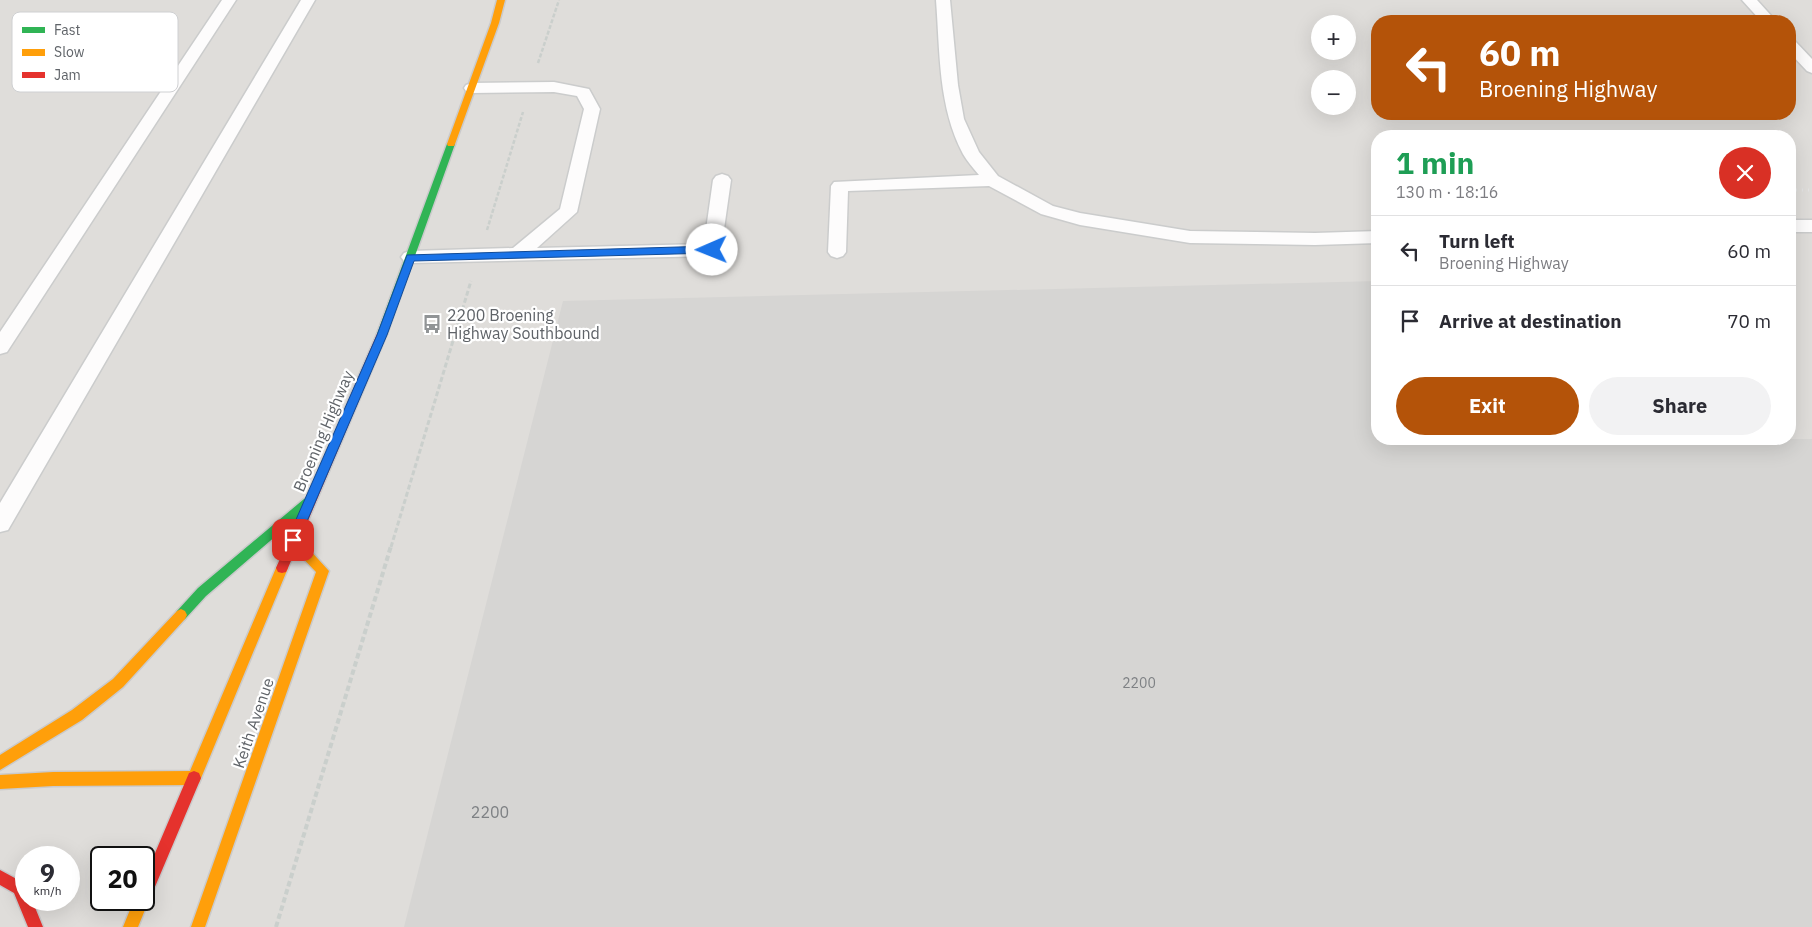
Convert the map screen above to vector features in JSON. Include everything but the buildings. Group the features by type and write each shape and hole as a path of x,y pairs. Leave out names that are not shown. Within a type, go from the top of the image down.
{"main road":[{"name":"Broening Highway","path":"155,870 293,540 382,335 472,88 495,23 501,0"},
{"path":"0,763 77,715 118,683 202,592 311,499"},
{"name":"Keith Avenue","path":"198,927 323,571 293,540"},
{"path":"0,782 53,779 194,778"},
{"path":"0,877 19,888 36,927"},
{"path":"130,927 137,911"}],"lane":[{"path":"178,78 230,0"},
{"path":"0,523 308,0"},
{"path":"943,0 950,85 956,119 971,154 992,180 1046,210 1080,219 1190,237 1371,238"},
{"path":"1749,0 1763,15"},
{"path":"1796,51 1812,68"},
{"path":"472,88 554,87 583,92 592,109 568,212 517,255"},
{"path":"0,347 169,92"},
{"path":"410,257 712,250 722,180"},
{"path":"837,252 840,186 992,180"},
{"path":"1796,226 1812,226"}],"path":[{"path":"276,927 530,87 559,0"}],"shaded area":[{"path":"0,0 1812,0 1812,927 0,927"}],"railway":[{"path":"1796,190 1812,190"}],"traffic: fast":[{"path":"382,334 451,144"},
{"path":"181,615 202,592 308,502"}],"traffic: slow":[{"path":"451,144 495,23 501,0"},
{"path":"198,927 323,571 293,540"},
{"path":"0,782 53,779 194,778 282,568"},
{"path":"0,763 77,715 118,683 181,615"},
{"path":"130,927 137,911"}],"traffic: jam":[{"path":"282,568 382,334"},
{"path":"155,870 194,778"},
{"path":"0,877 19,888 36,927"}],"place":[{"name":"2200 Broening Highway Southbound","path":"432,324"}],"route":[{"path":"293,540 382,335 410,257 712,250"}]}
